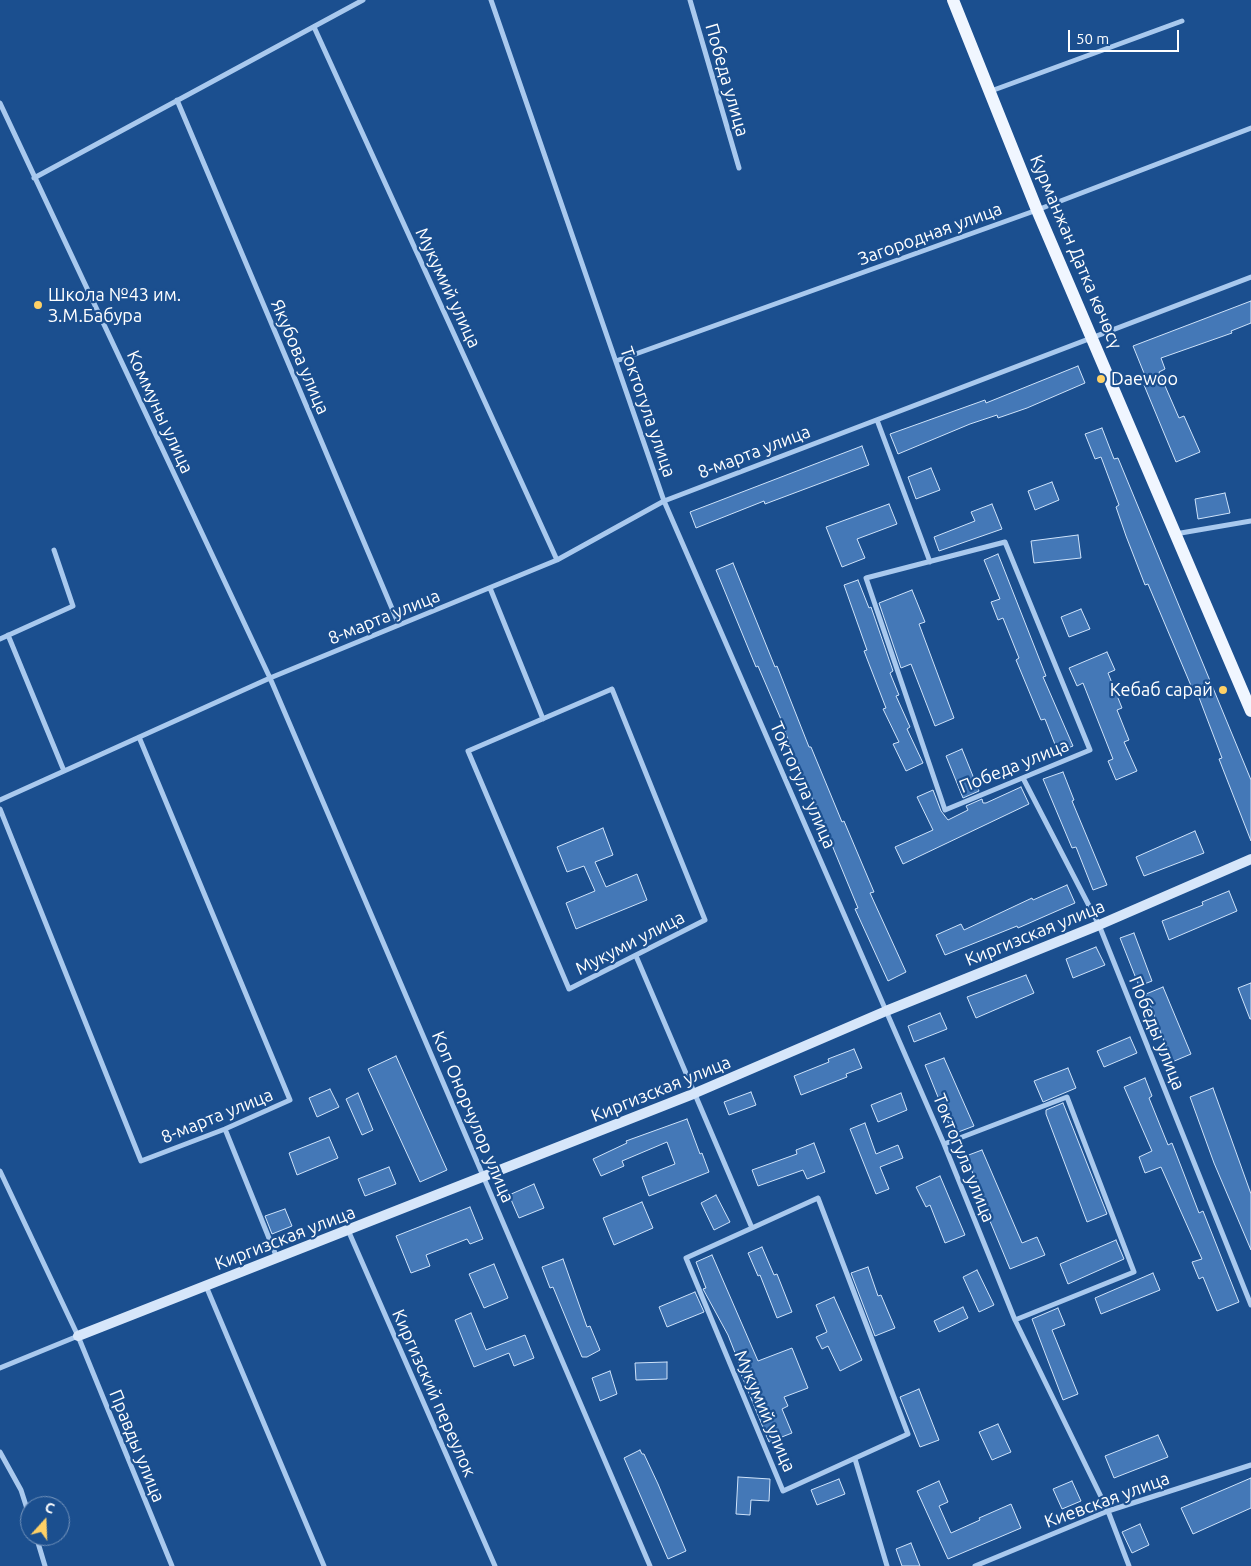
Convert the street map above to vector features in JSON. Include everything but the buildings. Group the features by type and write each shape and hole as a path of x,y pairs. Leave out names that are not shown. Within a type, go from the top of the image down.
{"main road":[{"name":"Курманжан Датка көчөсү","path":"953,0 1038,210 1251,710"}],"street":[{"path":"34,178 363,0"},
{"name":"Токтогула улица","path":"491,0 664,501 944,1144 1015,1320 1108,1511 1129,1566"},
{"name":"Победа улица","path":"690,0 738,168"},
{"path":"990,91 1182,21"},
{"name":"Мукумий улица","path":"314,27 558,560"},
{"name":"Якубова улица","path":"177,100 398,625"},
{"name":"Коммуны улица","path":"0,103 270,678"},
{"name":"Загородная улица","path":"616,360 1038,210 1251,128"},
{"name":"8-марта улица","path":"0,800 270,678 558,560 664,501 1251,277"},
{"path":"877,420 930,562"},
{"path":"1175,534 1251,521"},
{"name":"Победа улица","path":"1005,542 1090,750 1023,778 945,810 866,578 1005,542"},
{"path":"0,639 73,606 54,550"},
{"path":"490,588 543,719"},
{"path":"8,635 64,771"},
{"name":"Коп Онорчулор улица","path":"270,678 650,1566"},
{"name":"Мукуми улица","path":"612,690 706,920 569,988 468,752 543,719 612,690"},
{"name":"8-марта улица","path":"0,809 141,1161 225,1129 290,1100 140,738"},
{"name":"Победы улица","path":"1023,778 1099,925 1251,1305"},
{"name":"Киргизская улица","path":"78,1336 694,1094 886,1011 1099,925 1251,859"},
{"path":"636,956 752,1228"},
{"path":"944,1144 1067,1097 1134,1272 1015,1320"},
{"path":"225,1129 277,1258"},
{"name":"Правды улица","path":"0,1170 78,1336 172,1566"},
{"name":"Мукумий улица","path":"818,1198 908,1434 855,1459 783,1491 686,1258 818,1198"},
{"name":"Киргизский переулок","path":"348,1230 495,1566"},
{"path":"206,1286 324,1566"},
{"path":"0,1368 78,1336"},
{"path":"0,1452 23,1496"},
{"path":"855,1459 887,1566"},
{"name":"Киевская улица","path":"975,1566 1108,1511 1251,1464"},
{"path":"39,1546 45,1566"}],"place":[{"name":"Школа №43 им. З.М.Бабура","path":"38,305"},
{"name":"Daewoo","path":"1101,379"},
{"name":"Кебаб сарай","path":"1223,690"}]}
